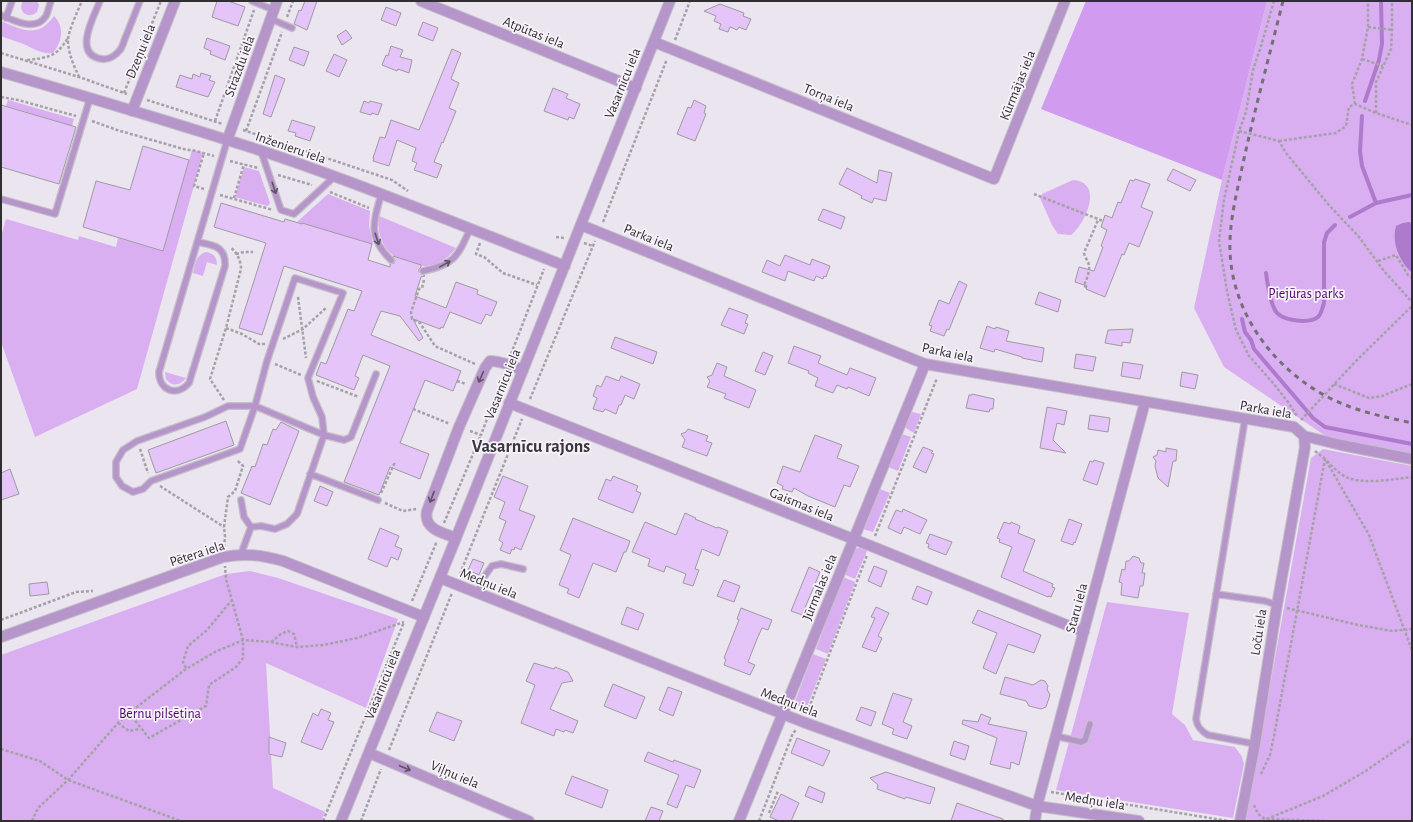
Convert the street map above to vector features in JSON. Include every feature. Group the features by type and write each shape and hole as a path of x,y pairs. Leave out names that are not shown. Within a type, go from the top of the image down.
{"street":[{"name":"Dzeņu iela","path":"132,111 175,1"},
{"name":"Atpūtas iela","path":"421,1 636,88"},
{"name":"Vasarnīcu iela","path":"341,821 440,578 670,1"},
{"name":"Kūrmājas iela","path":"994,179 1065,1"},
{"name":"Strazdu iela","path":"227,141 274,10"},
{"name":"Torņa iela","path":"654,42 994,179"},
{"name":"Inženieru iela","path":"1,72 261,151 334,177 565,266"},
{"name":"Parka iela","path":"581,225 925,364 1294,427 1304,436 1309,448"},
{"path":"456,538 432,527 426,516 459,427 485,368 490,361 508,364 523,370"},
{"name":"Jūrmalas iela","path":"739,821 925,364"},
{"name":"Staru iela","path":"1035,821 1037,806 1145,402"},
{"name":"Gaismas iela","path":"510,403 1084,632"},
{"name":"Parka iela","path":"1304,436 1412,459"},
{"name":"Loču iela","path":"1240,821 1255,744 1277,605 1309,448"},
{"name":"Pētera iela","path":"1,637 224,553 243,550 283,561 424,617"},
{"name":"Medņu iela","path":"440,578 803,722 1037,806 1139,821"},
{"name":"Viļņu iela","path":"369,753 530,821"}],"lane":[{"path":"12,1 3,17 27,25 34,25 41,21 46,16 51,1"},
{"path":"100,1 86,36 86,45 90,52 102,59 110,58 121,49 140,1"},
{"path":"254,2 274,10 284,25 292,28"},
{"path":"1,199 55,214 90,98"},
{"path":"197,242 213,245 220,249 225,259 225,266 189,383 181,390 171,390 166,388 160,381 159,372 197,242 227,141"},
{"path":"261,151 281,210 294,214 334,177"},
{"path":"381,195 373,225 376,239 381,250 391,260"},
{"path":"424,274 453,260 461,248 470,229"},
{"path":"251,527 261,526 275,529 287,524 297,514 324,435 322,417 312,397 308,378 343,294 295,278 267,361 255,406 240,449 151,481 142,490 132,492 122,486 116,477 116,462 123,450 137,441 205,417 228,406 255,406 324,435 344,440 351,437 376,374"},
{"path":"1245,419 1196,719 1197,725 1208,735 1255,744"},
{"path":"310,474 378,500"},
{"path":"241,500 244,517 251,527"},
{"path":"243,550 251,527"},
{"path":"478,594 484,577 492,566 501,564 523,569"},
{"path":"1216,594 1265,601 1277,605"},
{"path":"1056,736 1081,742 1085,740 1090,724"}],"path":[{"path":"24,61 53,55 59,51 68,39 82,1"},
{"path":"1,53 79,77 124,93 161,1"},
{"path":"246,131 293,1"},
{"path":"460,575 690,1"},
{"path":"1274,1 1262,46 1253,70 1246,112 1239,131 1224,200 1219,241 1226,291 1236,330 1249,356 1288,402 1301,420 1334,384 1412,306"},
{"path":"1354,104 1352,84 1362,59 1368,27 1368,1"},
{"path":"1376,113 1376,82 1391,49 1392,1"},
{"path":"215,121 254,2"},
{"path":"1368,27 1392,30"},
{"path":"68,39 70,55 79,77"},
{"path":"1362,59 1383,66"},
{"path":"1,97 18,100 187,150 204,153 261,169"},
{"path":"1239,131 1278,141 1336,133 1346,126 1349,108 1354,104"},
{"path":"1354,104 1412,125"},
{"path":"1278,141 1328,204 1359,238 1378,261 1384,271 1412,302"},
{"path":"204,153 194,186 212,192"},
{"path":"234,198 244,164"},
{"path":"1034,194 1103,221"},
{"path":"1087,287 1084,286 1090,268 1084,253 1098,220"},
{"path":"556,237 566,238"},
{"path":"480,243 476,254 484,257 503,273 537,285"},
{"path":"225,259 244,252 253,252"},
{"path":"1378,261 1396,255 1408,275 1412,278"},
{"path":"424,274 422,288 419,289 411,312 412,319 420,323 435,346 478,365"},
{"path":"295,278 303,329 308,378"},
{"path":"258,344 267,361 308,378 367,399"},
{"path":"874,540 937,378"},
{"path":"457,381 471,386"},
{"path":"1334,384 1369,398 1382,396 1412,384"},
{"path":"323,821 480,435"},
{"path":"137,441 151,481 224,527"},
{"path":"1309,448 1325,459 1346,477 1355,480 1363,481 1412,477"},
{"path":"129,713 140,729 149,738 206,706 209,685 236,667 243,658 243,640 226,579 224,553 224,527 228,497 235,491 243,466 230,453"},
{"path":"1261,776 1270,755 1274,736 1325,459"},
{"path":"1325,459 1369,535 1412,650"},
{"path":"394,462 378,500 403,511 414,510 419,507"},
{"path":"224,553 243,550"},
{"path":"759,821 793,733 803,722 869,551"},
{"path":"1,620 76,592 99,591"},
{"path":"406,597 413,600"},
{"path":"186,669 183,662 188,646 207,630 232,600"},
{"path":"389,751 448,603"},
{"path":"1277,605 1358,625 1392,630 1412,629"},
{"path":"32,821 38,808 68,780 118,723 186,669 215,652 243,640 270,642 297,647 323,646 357,638 404,622"},
{"path":"270,642 288,631 294,634 297,647"},
{"path":"118,723 129,731 140,729"},
{"path":"1264,820 1323,796 1364,772 1412,739"},
{"path":"1,749 40,761 68,780 181,821"},
{"path":"361,821 383,765"},
{"path":"770,813 778,791"},
{"path":"1054,792 1228,821"},
{"path":"767,800 774,802"},
{"path":"1252,809 1252,802 1258,814 1264,820 1327,821"}],"green space":[{"path":"23,1 37,1 39,5 37,12 30,15 24,14 21,8"},
{"name":"Piejūras parks","path":"1267,1 1412,1 1412,456 1327,437 1224,367 1194,308 1222,180"},
{"path":"54,16 60,25 61,34 56,49 53,53 39,51 1,36 1,21 23,29 36,30 42,28"},
{"path":"8,100 74,119 72,126 6,106"},
{"path":"192,150 203,153 137,389 35,437 1,342 1,237 6,219 78,240 79,236 116,247 118,238 163,251"},
{"path":"244,167 259,171 270,203 269,205 267,206 235,197"},
{"path":"1073,180 1082,182 1088,188 1090,195 1089,204 1082,222 1071,235 1058,234 1052,225 1040,198 1042,194"},
{"path":"328,194 370,211 369,226 372,244 297,222"},
{"path":"379,216 456,248 444,260 428,266 419,265 399,258 389,252 383,243 379,232"},
{"path":"206,252 211,253 214,256 217,265 207,262 203,276 193,273 195,263 198,258"},
{"path":"165,372 186,378 179,384 173,384 168,382 166,379"},
{"path":"912,412 921,414 914,433 904,427"},
{"path":"902,434 911,437 898,471 888,467"},
{"path":"1323,449 1412,466 1412,821 1248,821 1246,819 1311,458"},
{"path":"880,489 890,493 873,532 863,529"},
{"path":"863,548 867,551 855,579 844,573 854,550"},
{"name":"Bērnu pilsētiņa","path":"250,571 278,578 398,619 366,708 266,663 273,788 325,812 321,821 1,821 1,655 226,574"},
{"path":"843,577 855,582 828,654 816,649"},
{"path":"1107,602 1189,613 1172,714 1185,725 1193,740 1235,747 1242,757 1244,764 1233,818 1056,790"},
{"path":"813,654 826,659 806,709 794,704"}],"shaded area":[{"path":"1086,1 1267,1 1222,180 1041,109"},
{"path":"1409,222 1412,223 1412,273 1400,258 1395,239 1396,226"}],"building":[{"path":"217,1 228,1 245,7 238,26 212,17"},
{"path":"305,1 317,1 307,30 294,24 299,10 301,11"},
{"path":"720,4 744,13 743,16 751,19 746,30 739,27 737,30 730,27 728,32 719,29 721,24 714,21 716,16 704,11"},
{"path":"386,7 401,13 396,26 381,20"},
{"path":"423,22 438,28 433,41 418,35"},
{"path":"346,30 352,38 342,45 337,36"},
{"path":"207,38 230,46 225,60 210,54 211,51 204,48"},
{"path":"391,46 403,50 400,57 412,60 409,73 398,69 397,71 382,65 386,55 388,56"},
{"path":"294,47 309,52 304,66 289,60"},
{"path":"452,49 461,53 451,79 459,83 449,108 456,111 434,162 442,165 437,178 414,170 417,163 412,161 416,148 397,140 389,166 373,161 380,137 385,138 391,120 419,130"},
{"path":"334,54 347,60 339,77 326,71"},
{"path":"201,73 211,76 209,80 215,82 208,97 176,87 180,75 192,79 193,74 200,77"},
{"path":"275,75 285,79 271,117 263,114"},
{"path":"553,88 568,94 566,98 580,104 574,119 569,117 568,120 544,111"},
{"path":"694,100 706,106 704,113 706,114 695,141 677,134 688,107 691,108"},
{"path":"364,101 382,104 378,115 360,112"},
{"path":"1,105 76,127 59,184 1,167"},
{"path":"292,120 315,127 310,141 295,136 296,133 288,131"},
{"path":"143,146 189,160 163,251 83,227 96,181 130,190"},
{"path":"847,168 877,183 879,170 892,173 886,201 874,198 872,203 839,184"},
{"path":"1173,169 1196,180 1190,191 1167,180"},
{"path":"1135,179 1150,184 1141,207 1153,212 1139,247 1129,243 1124,255 1122,254 1105,297 1086,289 1087,286 1075,282 1079,267 1094,271 1103,247 1101,246 1107,230 1101,227 1105,215 1112,218 1118,202 1121,203 1130,180 1134,181"},
{"path":"221,203 284,222 285,219 302,223 372,244 368,260 390,267 390,264 394,263 395,261 393,256 421,265 419,272 425,276 421,277 415,296 446,308 456,282 478,290 477,294 497,302 491,316 486,314 481,324 450,312 443,328 441,327 440,329 413,319 423,338 419,341 400,316 381,311 371,335 461,371 453,391 425,380 400,443 429,454 420,479 390,467 379,495 344,482 390,366 363,355 355,376 359,378 354,390 316,375 321,362 326,364 348,309 354,311 362,291 284,266 262,335 239,328 266,243 214,227"},
{"path":"823,209 845,217 841,229 818,220"},
{"path":"785,255 810,265 812,259 830,266 826,277 824,276 823,279 816,276 814,281 788,271 785,281 762,272 767,260 780,266"},
{"path":"959,281 967,285 949,330 947,329 944,336 930,331 932,326 929,325 939,300 949,304"},
{"path":"1039,292 1061,300 1058,312 1035,304"},
{"path":"729,308 748,315 745,323 748,324 744,334 721,325"},
{"path":"987,326 1009,331 1006,341 1044,348 1042,362 1022,358 995,349 994,352 980,348"},
{"path":"1133,329 1130,343 1122,342 1122,346 1105,343 1108,330"},
{"path":"615,337 657,352 653,364 611,348"},
{"path":"794,346 821,356 818,363 847,375 850,368 876,378 869,396 848,387 847,389 837,385 833,393 815,386 818,378 808,373 809,371 788,363"},
{"path":"763,352 773,356 765,375 755,371"},
{"path":"1076,354 1096,357 1093,371 1074,368"},
{"path":"1123,362 1143,365 1140,379 1121,376"},
{"path":"717,363 727,367 724,376 756,390 749,408 724,398 726,394 707,387 710,381 707,377 712,375"},
{"path":"1182,372 1198,375 1195,389 1180,386"},
{"path":"606,376 619,381 621,376 640,384 634,399 625,395 616,414 605,409 603,412 593,409 597,398 593,396 597,385 601,387"},
{"path":"972,394 994,399 993,409 990,409 989,412 966,408 969,395"},
{"path":"1047,407 1067,411 1064,425 1057,423 1053,440 1066,453 1040,448"},
{"path":"1090,415 1110,418 1108,432 1088,429"},
{"path":"226,421 234,445 156,473 148,450"},
{"path":"281,422 299,431 270,505 241,493 252,466 255,467 263,444 267,445 273,429 276,430"},
{"path":"688,429 708,436 706,441 712,443 707,456 682,447 685,440 681,434 686,432"},
{"path":"815,435 842,445 837,458 859,466 850,487 844,485 835,507 808,496 794,488 792,492 782,489 783,486 777,483 783,466 800,472"},
{"path":"923,447 933,451 931,453 934,454 926,473 913,467"},
{"path":"1166,448 1177,450 1176,461 1173,461 1168,487 1158,478 1155,466 1156,461 1153,457 1157,455 1158,450 1166,452"},
{"path":"1094,460 1104,463 1097,485 1083,480 1090,461 1093,462"},
{"path":"10,469 19,494 1,500 1,473"},
{"path":"503,476 528,486 519,510 535,516 521,550 515,547 514,550 512,549 510,554 500,550 503,543 499,540 506,521 499,518 505,502 494,497"},
{"path":"613,476 638,486 636,491 641,493 633,513 598,499 606,479 611,481"},
{"path":"320,486 333,492 327,506 314,501"},
{"path":"903,509 927,520 920,534 904,527 901,534 888,528 896,510 902,512"},
{"path":"685,513 696,518 695,519 728,531 719,556 702,549 695,569 699,570 693,586 683,583 686,574 666,566 664,572 648,566 650,559 632,552 645,522 676,535"},
{"path":"573,518 630,541 616,572 593,563 579,598 567,593 569,589 559,585 571,555 560,550"},
{"path":"1069,519 1082,524 1073,545 1061,541"},
{"path":"1004,522 1010,524 1011,522 1020,526 1018,533 1035,540 1023,571 1053,584 1052,587 1055,588 1051,597 1001,577 1012,547 999,542 1000,539 997,538"},
{"path":"380,528 399,536 395,546 402,549 398,560 391,557 387,567 368,559"},
{"path":"930,534 952,542 946,555 928,548 929,544 926,543"},
{"path":"1133,556 1139,558 1141,563 1144,563 1142,573 1145,573 1143,586 1140,586 1138,598 1121,595 1122,583 1119,582 1122,569 1125,570 1126,561 1129,561"},
{"path":"473,559 484,563 479,575 468,570"},
{"path":"874,566 887,571 881,587 868,581"},
{"path":"809,567 820,572 802,615 791,611"},
{"path":"724,580 740,586 734,602 717,596"},
{"path":"47,582 49,594 30,596 29,584"},
{"path":"917,586 932,592 927,605 912,599"},
{"path":"627,607 644,614 638,630 621,624"},
{"path":"876,607 889,613 878,636 882,638 876,652 862,647 875,618 871,617"},
{"path":"741,608 772,620 768,630 762,628 757,639 748,662 755,665 750,675 724,665 726,659 724,658 739,620 737,619"},
{"path":"978,610 1041,635 1034,653 1008,644 996,674 983,668 997,633 972,623"},
{"path":"534,663 554,669 555,667 568,672 573,681 562,683 550,709 578,721 573,733 556,729 554,736 521,723 535,685 526,681"},
{"path":"1005,677 1033,685 1041,680 1045,681 1050,695 1046,707 1041,709 1029,706 1026,701 1000,694"},
{"path":"613,684 645,697 636,719 604,706"},
{"path":"668,687 682,692 673,716 659,710"},
{"path":"893,693 912,699 903,722 912,726 907,739 892,734 894,729 882,724"},
{"path":"861,707 876,712 871,726 856,720"},
{"path":"321,709 331,713 328,720 334,722 322,750 301,742 313,713 318,716"},
{"path":"437,712 462,721 454,741 429,731"},
{"path":"981,714 991,718 988,724 1027,732 1019,765 1011,762 1010,769 990,764 997,738 962,724 963,720 978,722"},
{"path":"269,737 286,743 282,757 269,754"},
{"path":"797,738 830,751 823,766 791,753"},
{"path":"954,741 969,746 965,760 950,755"},
{"path":"648,752 673,762 674,760 701,770 694,788 686,785 677,808 667,804 679,775 644,761"},
{"path":"886,772 935,788 930,804 906,797 905,799 877,789 878,785 870,778"},
{"path":"572,776 608,790 602,808 565,794"},
{"path":"809,786 825,793 822,803 805,796"},
{"path":"781,794 799,803 791,821 779,821 770,817"},
{"path":"957,803 1003,819 1003,821 951,821"},
{"path":"651,807 663,811 659,821 645,821"}],"waterway":[{"path":"1365,101 1379,60 1382,44 1381,1"},
{"path":"1362,116 1360,151 1362,166 1376,203"},
{"path":"1350,217 1376,203 1412,195"},
{"path":"1266,273 1271,301 1278,314 1288,319 1302,321 1318,317 1324,303 1324,242 1327,233 1335,225"},
{"path":"1242,319 1245,332 1251,340 1254,349 1313,418 1325,427 1412,444"}],"railway":[{"path":"1283,1 1237,189 1230,241 1233,277 1241,302 1252,325 1266,346 1283,365 1303,382 1348,406 1372,414 1412,423"}],"district":[{"name":"Vasarnīcu rajons","path":"531,446"}]}
